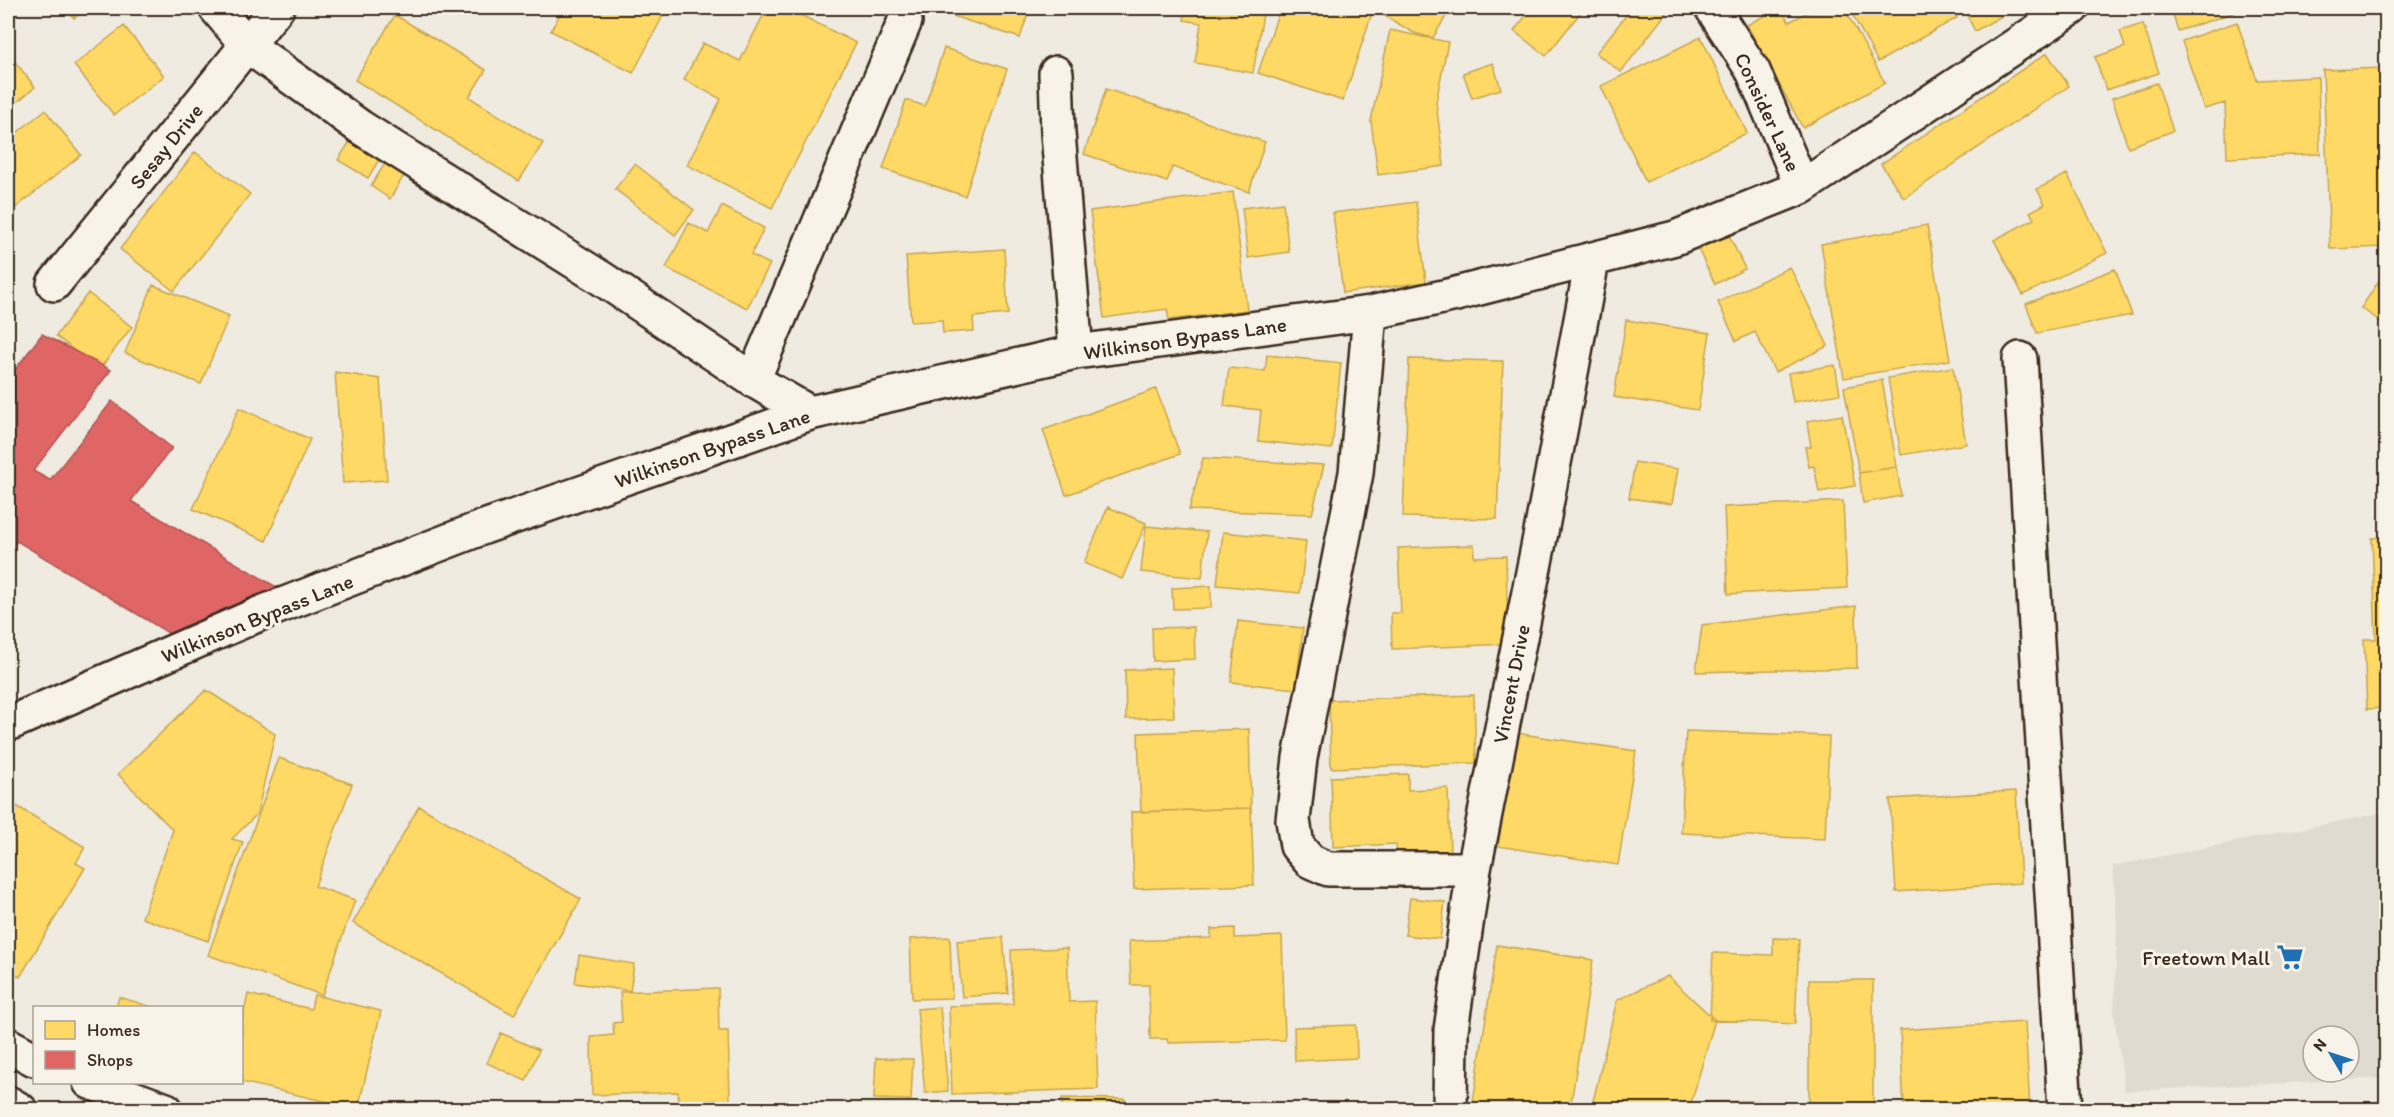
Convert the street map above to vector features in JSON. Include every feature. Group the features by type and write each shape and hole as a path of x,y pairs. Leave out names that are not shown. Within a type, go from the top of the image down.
{"street":[{"path":"216,8 248,46 360,127 601,278 753,380 810,413"},
{"name":"Sesay Drive","path":"54,284 277,8"},
{"name":"Consider Lane","path":"1712,8 1754,71 1803,187"},
{"name":"Wilkinson Bypass Lane","path":"8,724 270,610 484,528 810,413 1076,352 1370,313 1592,261 1675,238 1803,187 2072,8"},
{"path":"753,380 905,21"},
{"path":"1056,73 1058,133 1076,352"},
{"name":"Vincent Drive","path":"1450,1110 1451,1030 1474,869 1592,261"},
{"path":"1370,313 1356,473 1300,758 1293,820 1297,846 1310,861 1328,869 1474,869"},
{"path":"2020,359 2065,1110"},
{"path":"8,1045 33,1058"},
{"path":"93,1084 166,1110"},
{"path":"8,1103 20,1110"}],"shaded area":[{"path":"2386,812 2386,1078 2361,1079 2361,1024 2301,1024 2301,1082 2125,1091 2114,1014 2117,926 2113,866"}],"building: Homes":[{"path":"65,8 88,8 74,18"},
{"path":"563,8 667,8 633,73 551,31"},
{"path":"767,8 787,8 856,43 772,208 687,165 721,99 684,80 703,43 740,61"},
{"path":"946,8 1030,8 1020,38 944,13"},
{"path":"1186,8 1264,8 1253,73 1195,63 1201,23 1184,20"},
{"path":"1280,8 1355,8 1372,13 1343,101 1258,73"},
{"path":"1371,8 1451,8 1433,38 1414,33"},
{"path":"1532,8 1584,8 1546,56 1514,31"},
{"path":"1632,8 1670,8 1621,72 1596,53"},
{"path":"1779,8 1789,22 1815,8 1844,8 1885,83 1803,128 1747,25"},
{"path":"1849,8 1952,8 1957,18 1878,62"},
{"path":"1963,8 2016,8 1975,31"},
{"path":"2171,8 2248,8 2178,31"},
{"path":"395,15 486,70 469,97 543,143 519,181 355,80"},
{"path":"2237,22 2257,80 2318,77 2320,154 2227,158 2225,103 2204,109 2182,41"},
{"path":"2143,24 2159,73 2106,90 2095,57 2125,47 2120,31"},
{"path":"124,26 164,76 114,115 74,65"},
{"path":"1390,30 1448,42 1436,102 1444,166 1378,175 1371,121"},
{"path":"1701,37 1747,133 1646,182 1601,86"},
{"path":"944,48 1007,69 965,196 883,169 906,100 925,106"},
{"path":"8,53 35,87 8,110"},
{"path":"2047,53 2069,86 1904,198 1881,164"},
{"path":"1493,63 1501,89 1472,98 1463,73"},
{"path":"2386,68 2386,247 2330,249 2323,70"},
{"path":"2157,83 2173,131 2128,147 2112,98"},
{"path":"1106,89 1265,142 1249,192 1172,167 1167,182 1084,154"},
{"path":"45,110 81,155 8,214 8,127 14,135"},
{"path":"354,135 383,153 368,178 338,160"},
{"path":"195,152 250,194 174,291 120,249"},
{"path":"387,160 406,172 390,199 371,186"},
{"path":"635,164 694,210 675,235 615,189"},
{"path":"2067,174 2107,253 2023,295 1994,240 2034,219 2030,212 2045,204 2037,189"},
{"path":"1233,192 1247,310 1169,320 1167,309 1104,318 1090,211"},
{"path":"1416,202 1426,282 1343,293 1333,213"},
{"path":"1283,203 1289,252 1248,258 1242,208"},
{"path":"722,206 764,228 751,255 770,264 747,308 666,268 689,223 708,233"},
{"path":"1927,225 1950,360 1844,378 1821,244"},
{"path":"1728,233 1745,269 1715,284 1698,249"},
{"path":"1004,249 1008,314 973,317 974,331 943,333 942,320 911,322 906,256"},
{"path":"1790,267 1828,346 1775,372 1755,332 1736,341 1718,302"},
{"path":"2115,269 2132,315 2037,333 2026,304"},
{"path":"2386,270 2386,325 2361,308"},
{"path":"153,285 229,316 201,384 125,353"},
{"path":"88,293 132,327 99,370 56,336"},
{"path":"1626,320 1710,333 1698,410 1614,397"},
{"path":"1267,355 1341,363 1332,449 1258,441 1261,410 1224,406 1229,368 1265,371"},
{"path":"1409,359 1503,361 1497,519 1403,517"},
{"path":"1835,365 1840,394 1793,402 1788,373"},
{"path":"1953,367 1966,444 1901,455 1888,378"},
{"path":"335,372 380,379 387,480 343,483"},
{"path":"1882,380 1897,467 1859,473 1844,387"},
{"path":"1156,389 1180,454 1066,495 1043,430"},
{"path":"239,408 310,439 266,541 193,509"},
{"path":"1842,415 1855,486 1819,492 1814,466 1809,467 1805,447 1811,447 1807,421"},
{"path":"1203,458 1324,465 1312,514 1189,510"},
{"path":"1635,462 1678,469 1672,504 1629,498"},
{"path":"1897,467 1901,496 1863,503 1859,473"},
{"path":"1843,501 1847,588 1728,594 1724,507"},
{"path":"1108,507 1146,523 1122,579 1084,563"},
{"path":"1146,526 1207,532 1202,578 1141,572"},
{"path":"1223,532 1306,541 1300,593 1217,585"},
{"path":"2386,537 2386,708 2367,709 2364,639 2376,639 2372,538"},
{"path":"1474,545 1474,557 1506,556 1508,644 1392,649 1391,613 1401,613 1398,548"},
{"path":"1211,586 1211,608 1173,609 1172,588"},
{"path":"1856,606 1857,668 1696,672 1702,625"},
{"path":"8,618 13,620 8,635"},
{"path":"1238,621 1303,628 1296,689 1231,682"},
{"path":"1194,627 1195,659 1153,661 1152,628"},
{"path":"1172,668 1174,717 1126,719 1125,670"},
{"path":"206,690 275,734 257,814 232,839 243,842 208,941 142,918 173,830 118,774"},
{"path":"1474,695 1476,763 1331,768 1329,700"},
{"path":"1249,729 1251,808 1141,812 1138,733"},
{"path":"1686,731 1829,736 1825,839 1681,833"},
{"path":"1516,733 1636,751 1618,865 1498,846"},
{"path":"279,758 352,784 315,886 355,900 322,995 208,955"},
{"path":"1408,774 1408,790 1448,788 1450,853 1397,854 1396,844 1333,847 1331,777"},
{"path":"2016,791 2021,883 1896,892 1890,799"},
{"path":"8,801 85,847 76,863 85,868 20,977 8,970"},
{"path":"419,806 581,899 514,1015 353,923"},
{"path":"1251,808 1254,885 1134,889 1131,812"},
{"path":"1410,898 1445,902 1440,939 1405,935"},
{"path":"1235,928 1235,938 1282,936 1285,1040 1168,1043 1167,1039 1150,1039 1149,985 1131,985 1129,941 1211,938 1211,929"},
{"path":"950,937 952,998 912,999 910,939"},
{"path":"1003,937 1008,993 962,997 957,941"},
{"path":"1773,938 1799,939 1795,1024 1710,1020 1713,953 1773,955"},
{"path":"1497,945 1593,960 1570,1110 1518,1110 1473,1102"},
{"path":"1067,948 1069,1002 1095,1001 1098,1089 952,1094 949,1006 1013,1004 1011,950"},
{"path":"579,955 634,964 630,991 575,983"},
{"path":"1668,976 1715,1020 1689,1110 1591,1110 1617,1000"},
{"path":"1809,980 1873,980 1873,1110 1809,1110"},
{"path":"718,988 719,1031 728,1031 730,1100 678,1102 678,1092 592,1095 591,1037 614,1035 613,1023 622,1022 620,992"},
{"path":"248,994 311,1009 314,995 381,1011 358,1109 243,1082 243,1017"},
{"path":"119,997 148,1006 117,1006"},
{"path":"940,1007 948,1091 925,1093 917,1009"},
{"path":"2025,1022 2030,1110 1904,1110 1900,1030"},
{"path":"1356,1025 1357,1058 1295,1061 1294,1027"},
{"path":"501,1033 539,1050 526,1081 487,1063"},
{"path":"876,1058 913,1059 911,1100 874,1099"},
{"path":"1062,1098 1125,1099 1125,1110 1062,1110"},
{"path":"1759,1101 1759,1110 1701,1110 1701,1102"}],"building: Shops":[{"path":"42,334 111,370 33,471 50,480 112,401 172,448 131,501 278,588 173,636 17,541 8,553 8,379"}],"place":[{"name":"Freetown Mall","path":"2290,957"}]}
